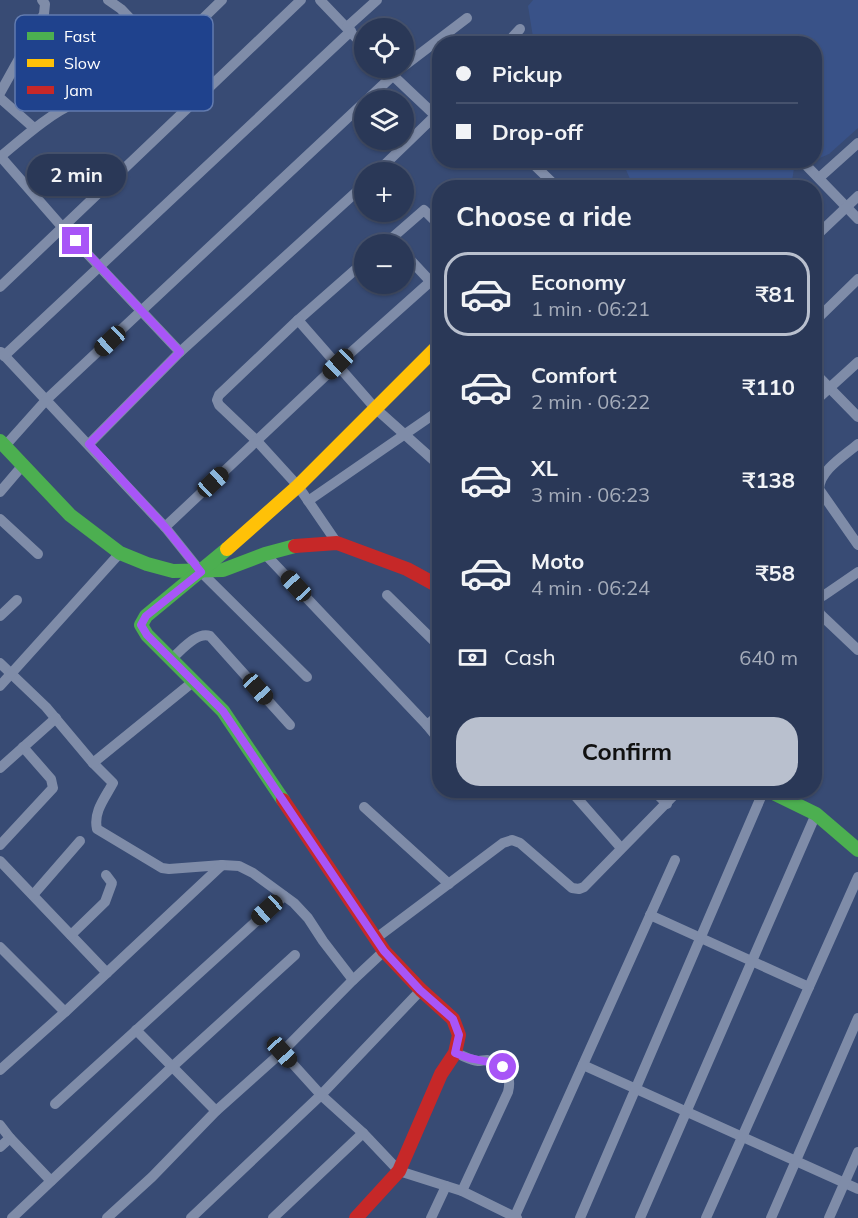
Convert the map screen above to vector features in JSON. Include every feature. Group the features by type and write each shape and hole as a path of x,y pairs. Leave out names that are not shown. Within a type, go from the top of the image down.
{"street":[{"path":"42,0 45,4 43,15"},
{"path":"206,15 222,0"},
{"path":"213,84 301,0"},
{"path":"320,0 354,35"},
{"path":"307,677 201,572 165,527 47,399 2,354 101,267 377,0"},
{"path":"113,2 126,15"},
{"path":"443,36 467,18"},
{"path":"513,36 520,29"},
{"path":"414,58 432,44"},
{"path":"0,93 15,66"},
{"path":"381,78 2,443 70,515 120,553 147,564 173,571 223,570 265,554 299,545 337,543 407,569 432,583"},
{"path":"396,78 432,110"},
{"path":"0,98 34,128"},
{"path":"62,111 34,128 0,156 63,228 180,352"},
{"path":"0,287 185,111"},
{"path":"388,162 432,121"},
{"path":"809,168 819,178 858,143"},
{"path":"537,168 550,180"},
{"path":"822,181 858,219"},
{"path":"89,444 180,352 354,194"},
{"path":"822,230 858,196"},
{"path":"399,234 424,210 432,218"},
{"path":"165,527 430,281 414,264"},
{"path":"337,543 298,486 257,441 219,405 217,400 219,395 297,320 354,271"},
{"path":"822,314 858,279"},
{"path":"297,320 375,408 432,459"},
{"path":"356,1218 399,1170 441,1074 455,1053 459,1035 453,1019 420,990 375,939 223,711 147,635 141,625 146,616 201,572 298,486 432,352"},
{"path":"822,394 858,362"},
{"path":"822,380 858,417"},
{"path":"308,501 432,415"},
{"path":"822,477 858,444"},
{"path":"0,492 23,465"},
{"path":"822,493 858,545"},
{"path":"0,519 38,554"},
{"path":"0,686 120,553"},
{"path":"265,554 432,731"},
{"path":"822,596 858,572"},
{"path":"387,595 432,639"},
{"path":"0,616 17,600"},
{"path":"822,616 858,650"},
{"path":"171,659 199,636 205,634 210,636 290,724"},
{"path":"0,663 56,718 93,763 113,783 97,811 95,822 97,829 169,870 222,865 239,866 253,873 284,896 308,918 329,950 353,980"},
{"path":"93,763 194,681"},
{"path":"0,768 56,718"},
{"path":"427,725 432,721"},
{"path":"0,845 53,788 51,778 23,747"},
{"path":"577,798 621,848"},
{"path":"661,798 667,804"},
{"path":"375,939 503,843 512,840 520,843 572,888 584,887 672,798"},
{"path":"580,1218 761,798"},
{"path":"782,798 816,814 858,850"},
{"path":"364,807 449,884"},
{"path":"640,1218 816,814"},
{"path":"33,895 80,841"},
{"path":"282,1052 321,1095 399,1170 462,1191 502,1214 516,1217 675,860"},
{"path":"0,1070 222,865"},
{"path":"2,868 33,895 107,973"},
{"path":"71,935 105,902 112,883 106,875"},
{"path":"706,1218 858,877"},
{"path":"55,1104 284,896"},
{"path":"650,915 808,987"},
{"path":"0,947 65,1012"},
{"path":"107,1218 152,1177 216,1112 282,1052 384,951"},
{"path":"12,1218 172,1067 296,955"},
{"path":"191,1218 321,1095 420,990"},
{"path":"771,1218 858,1018"},
{"path":"136,1030 216,1112"},
{"path":"455,1053 477,1061 486,1060 495,1063 508,1074 510,1082 508,1092 462,1191"},
{"path":"583,1065 858,1189"},
{"path":"0,1125 51,1181"},
{"path":"273,1218 363,1134"},
{"path":"0,1147 10,1138"},
{"path":"829,1218 858,1152"},
{"path":"432,1218 446,1186"}],"water":[{"path":"533,0 858,0 858,128 829,154 822,157 822,36 533,36 528,6"},
{"path":"625,168 794,168 792,180 631,180"}],"traffic: fast":[{"path":"0,441 70,515 120,553 147,564 173,571 223,570 265,554 295,546"},
{"path":"227,549 146,616 141,625 147,635 223,711 283,800"},
{"path":"783,798 816,814 858,850"}],"traffic: slow":[{"path":"227,549 298,486 432,352"}],"traffic: jam":[{"path":"295,546 337,543 407,569 432,583"},
{"path":"283,800 384,951 421,990 453,1019 459,1035 455,1053 441,1074 399,1171 356,1218"}],"route":[{"path":"76,241 180,352 89,444 165,527 201,572 146,616 141,625 147,635 223,711 384,951 420,990 453,1019 459,1035 455,1053 477,1061 486,1060 503,1067"}]}
